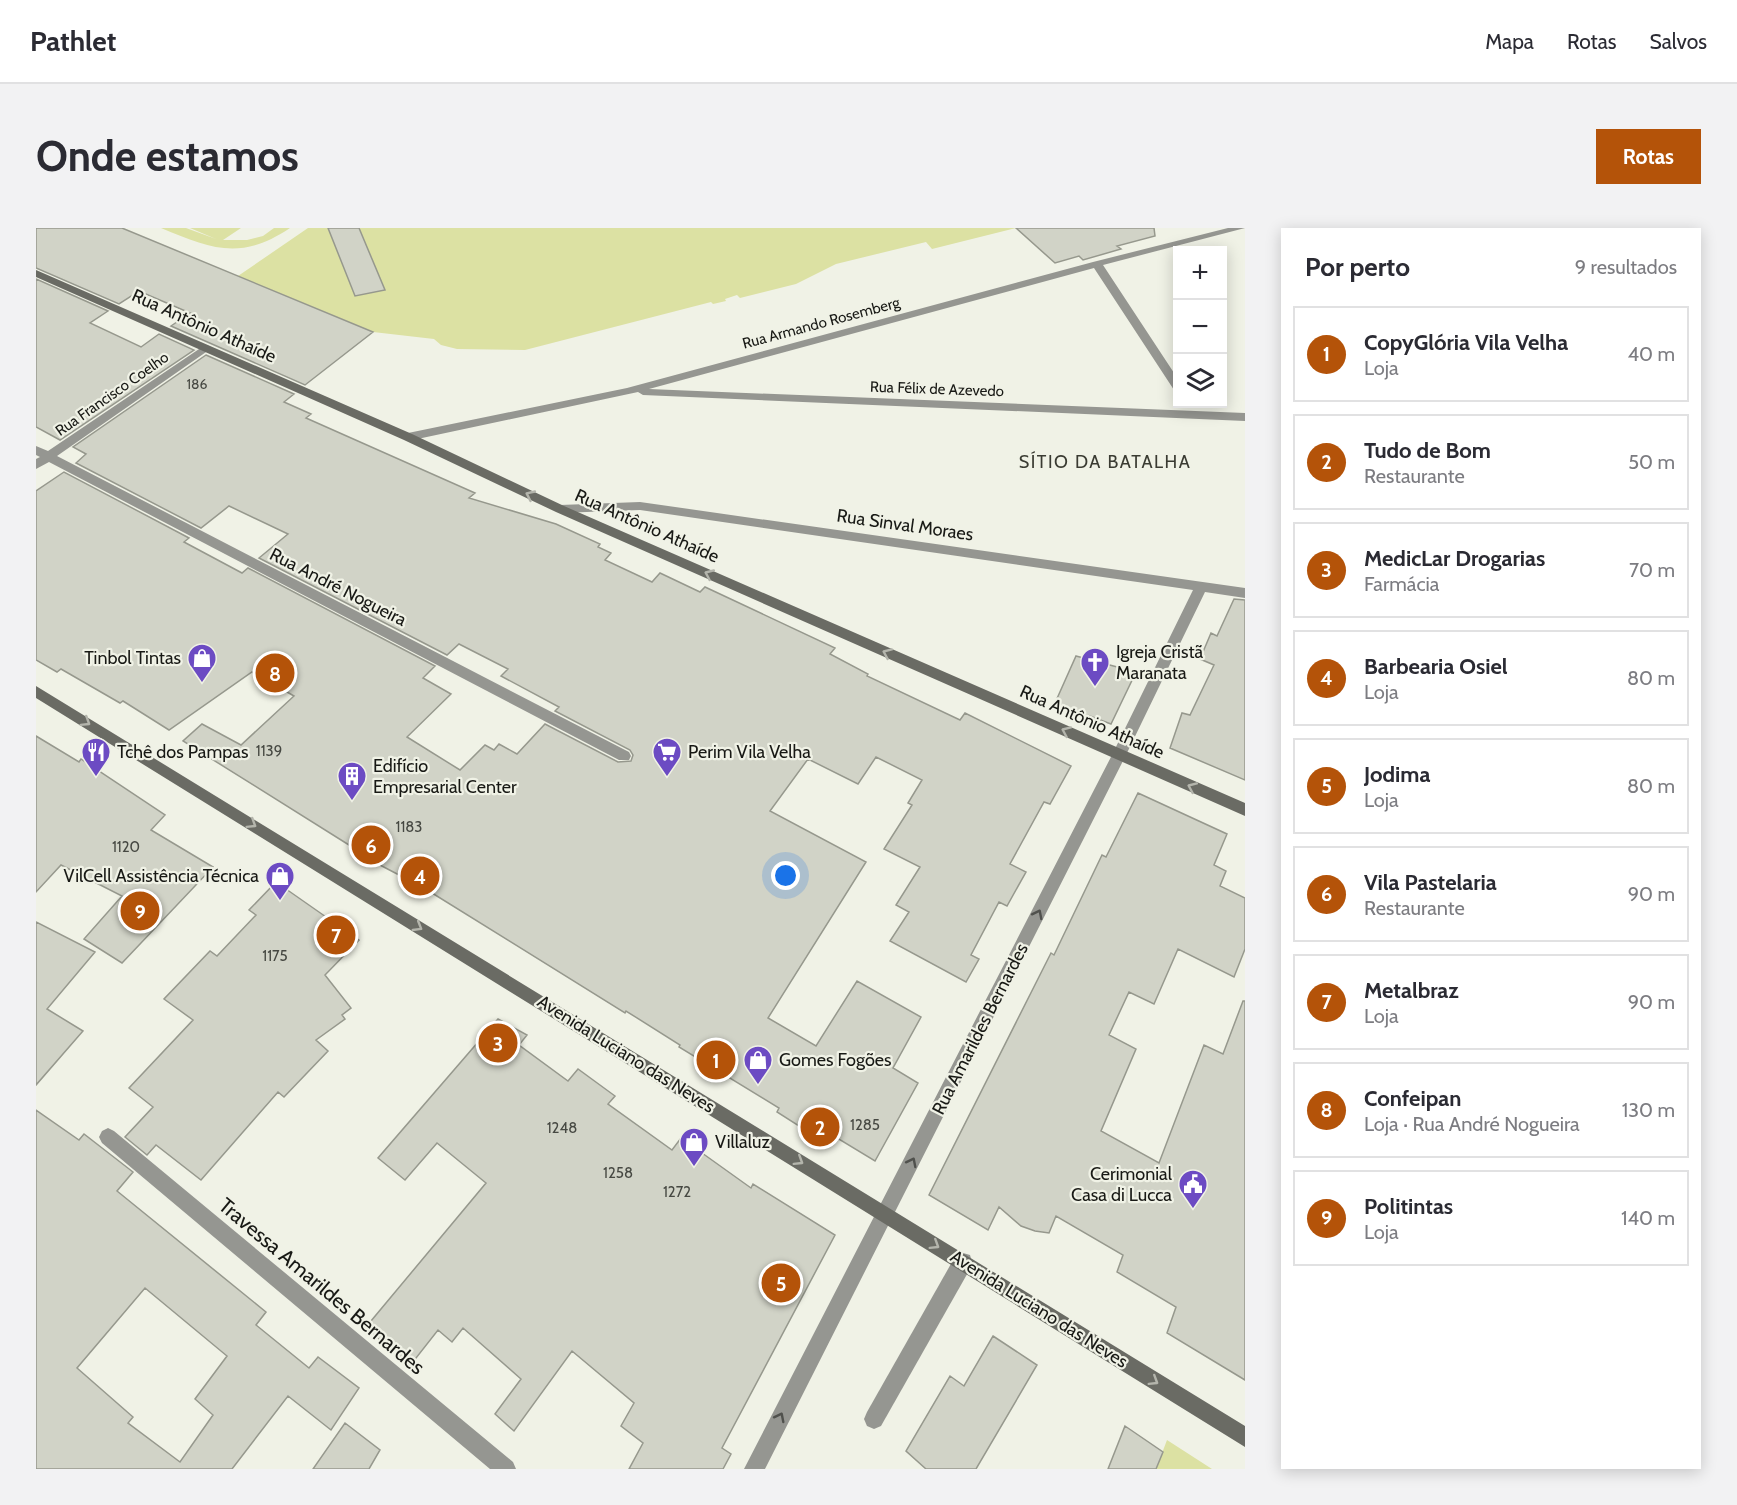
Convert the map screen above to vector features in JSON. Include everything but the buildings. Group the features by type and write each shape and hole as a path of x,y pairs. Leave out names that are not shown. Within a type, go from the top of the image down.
{"main road":[{"name":"Rua Antônio Athaíde","path":"36,273 408,437 560,509 1245,810"},
{"name":"Avenida Luciano das Neves","path":"36,692 1245,1437"}],"street":[{"name":"Rua Armando Rosemberg","path":"408,437 628,391 1097,264 1240,228"},
{"path":"1097,264 1173,380"},
{"name":"Rua Francisco Coelho","path":"36,465 42,454 205,348"},
{"name":"Rua Félix de Azevedo","path":"628,391 1245,417"},
{"path":"1191,408 1195,415"},
{"name":"Rua André Nogueira","path":"42,454 624,756"},
{"name":"Rua Sinval Moraes","path":"560,509 640,506 1245,593"},
{"name":"Rua Amarildes Bernardes","path":"754,1469 1119,755 1201,586"},
{"name":"Travessa Amarildes Bernardes","path":"108,1137 506,1469"},
{"path":"874,1419 963,1262"}],"green space":[{"path":"161,228 186,228 216,239 190,228 241,228 223,240 247,240 263,236 274,228 290,228 256,245 226,248 195,242"},
{"path":"308,228 1016,228 932,249 926,242 836,264 796,284 740,298 737,295 725,299 726,301 713,304 711,302 525,350 457,349 441,345 434,339 373,332 238,276"},
{"path":"1167,1440 1212,1469 1156,1469"}],"place":[{"name":"Confeipan","path":"275,673"},
{"name":"Tinbol Tintas","path":"202,684"},
{"name":"Igreja Cristã Maranata","path":"1095,688"},
{"name":"Tchê dos Pampas","path":"96,778"},
{"name":"Perim Vila Velha","path":"667,778"},
{"name":"Edifício Empresarial Center","path":"352,802"},
{"name":"Vila Pastelaria","path":"371,845"},
{"name":"Barbearia Osiel","path":"420,876"},
{"name":"VilCell Assistência Técnica","path":"280,902"},
{"name":"Politintas","path":"140,911"},
{"name":"Metalbraz","path":"336,935"},
{"name":"MedicLar Drogarias","path":"498,1043"},
{"name":"CopyGlória Vila Velha","path":"716,1060"},
{"name":"Gomes Fogões","path":"758,1086"},
{"name":"Tudo de Bom","path":"820,1127"},
{"name":"Villaluz","path":"694,1168"},
{"name":"Cerimonial Casa di Lucca","path":"1193,1210"},
{"name":"Jodima","path":"781,1283"}],"district":[{"name":"SÍTIO DA BATALHA","path":"1105,462"}]}
